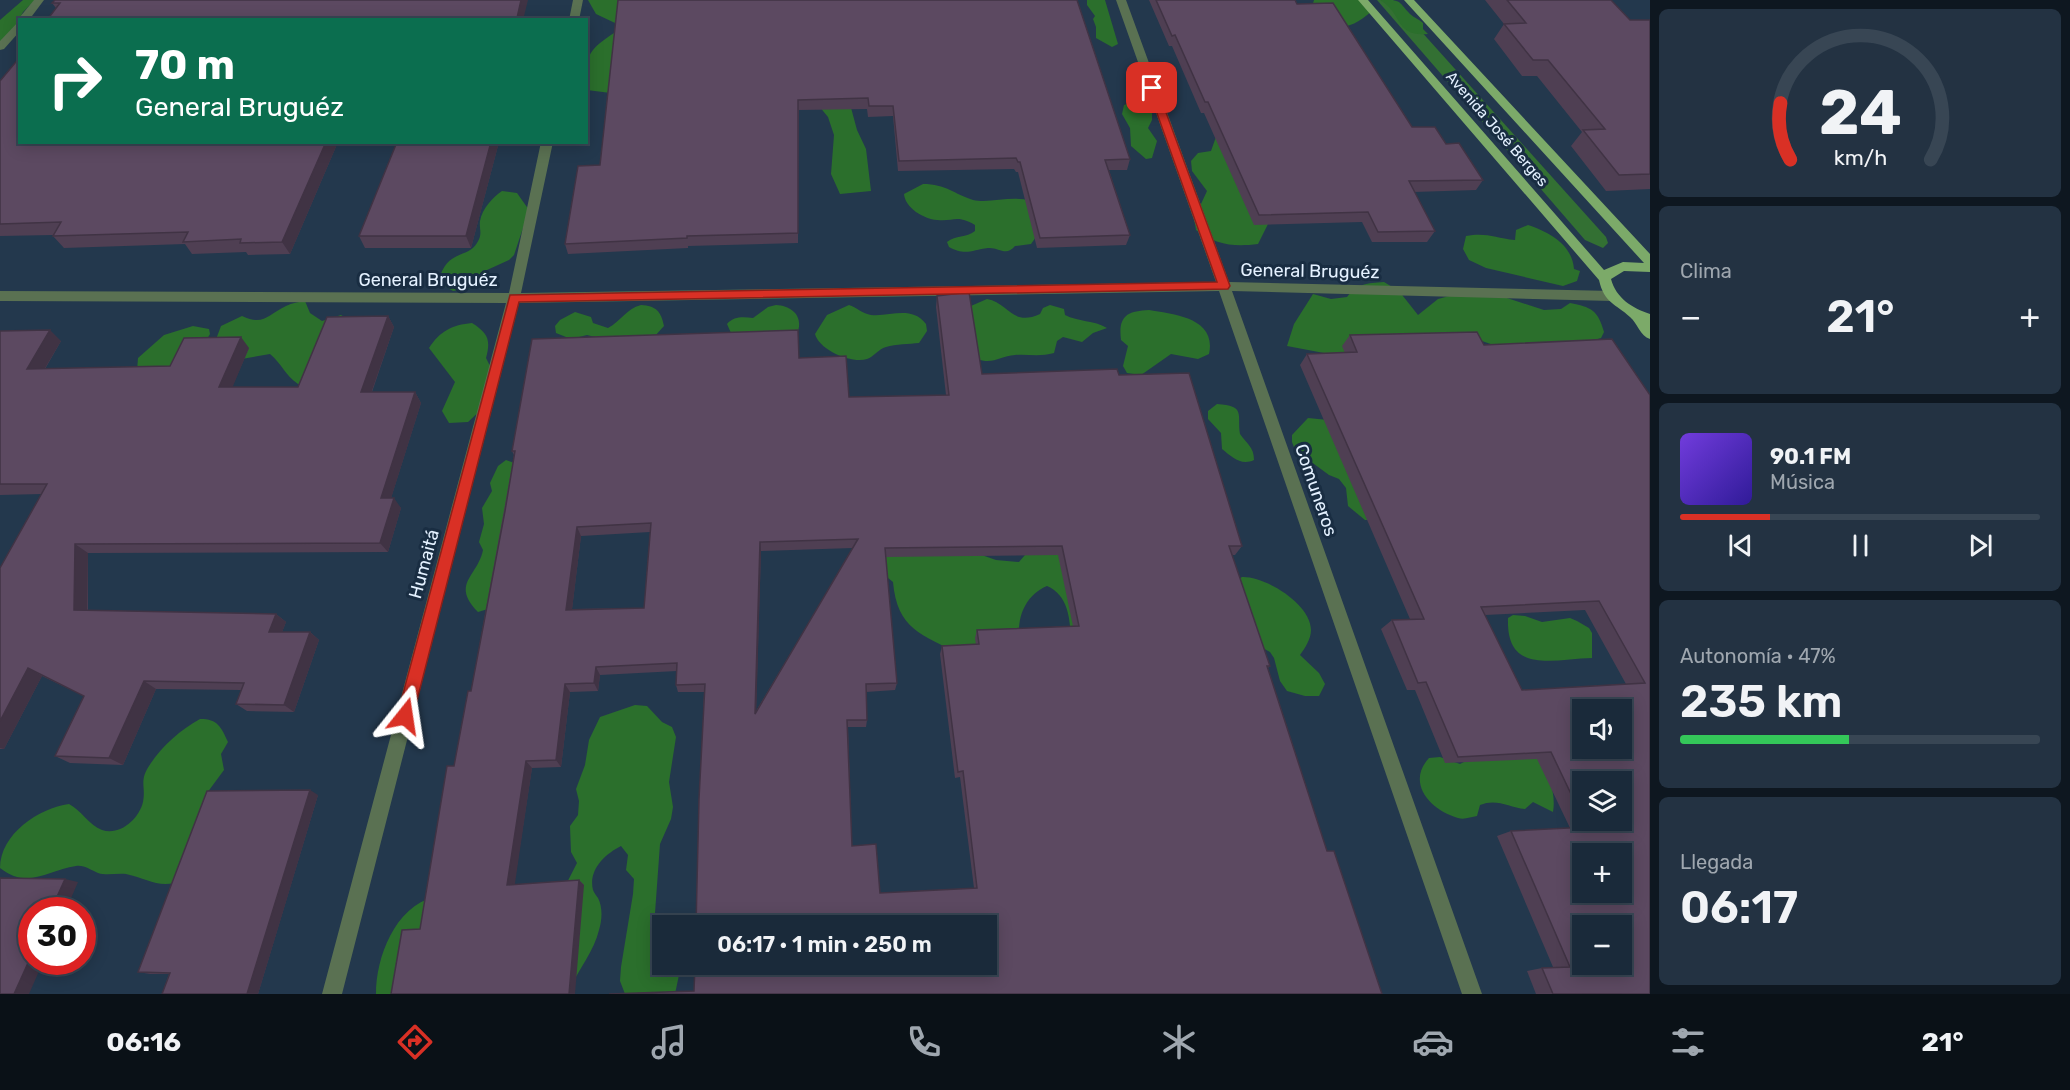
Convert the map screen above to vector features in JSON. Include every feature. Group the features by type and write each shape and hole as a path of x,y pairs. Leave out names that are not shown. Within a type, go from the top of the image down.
{"main road":[{"name":"Avenida José Berges","path":"1363,0 1605,279 1612,296 1634,313 1650,334"},
{"name":"Avenida José Berges","path":"1409,0 1650,262"},
{"path":"1605,279 1608,273 1623,266 1650,268"},
{"name":"Avenida José Berges","path":"1634,313 1650,319"}],"street":[{"path":"25,18 39,0"},
{"path":"574,18 578,0"},
{"name":"Comuneros","path":"1121,0 1224,286 1472,994"},
{"path":"0,47 18,26"},
{"name":"Humaitá","path":"332,994 514,298 547,144"},
{"name":"General Bruguéz","path":"0,296 514,298 1224,286 1612,296"}],"green space":[{"path":"23,0 35,0 18,18 10,38 0,48 0,20"},
{"path":"588,0 638,0 636,13 615,23 596,14"},
{"path":"1087,0 1105,0 1118,44 1112,47 1096,38 1093,19 1095,16 1087,5"},
{"path":"1314,0 1367,0 1372,11 1349,26 1327,26 1308,21"},
{"path":"1377,0 1393,0 1606,237 1608,243 1603,248 1585,240"},
{"path":"1380,0 1398,2 1423,23 1423,29 1428,34 1409,32 1387,5"},
{"path":"614,33 640,34 634,96 588,90 588,59 597,45"},
{"path":"814,100 850,104 857,130 866,149 871,191 840,194 831,174 834,135 828,117"},
{"path":"1136,101 1143,103 1152,111 1152,120 1148,128 1157,141 1152,158 1146,159 1131,146 1130,128 1122,114 1124,105"},
{"path":"1217,134 1269,222 1258,244 1225,244 1210,239 1196,230 1194,219 1207,191 1192,171 1191,161 1198,153 1211,151"},
{"path":"923,184 944,187 973,200 1024,199 1031,201 1038,234 1031,244 1015,246 1009,251 992,248 968,252 955,250 949,247 947,242 972,233 975,231 975,225 959,219 932,219 916,212 908,204 904,194"},
{"path":"502,191 517,193 529,210 514,255 509,260 487,270 478,287 453,291 446,287 440,276 448,262 469,251 477,243 480,237 480,221 483,212"},
{"path":"1528,225 1551,235 1564,246 1574,269 1580,271 1577,281 1563,286 1486,268 1469,260 1463,249 1466,236 1485,235 1515,240 1516,230"},
{"path":"1384,282 1399,291 1418,315 1438,299 1453,295 1507,298 1544,310 1561,309 1570,303 1593,311 1604,332 1601,338 1571,347 1517,353 1479,340 1345,357 1287,346 1294,324 1313,294 1331,299 1347,297 1363,285"},
{"path":"987,299 1023,318 1040,314 1043,308 1050,305 1064,309 1065,315 1107,328 1093,333 1082,342 1063,337 1057,341 1054,353 1015,355 983,361 977,359 964,309"},
{"path":"305,301 310,313 322,321 341,315 352,322 320,380 298,384 270,354 230,361 215,342 221,326 242,316 261,320 288,305"},
{"path":"641,305 654,308 661,317 664,326 654,337 603,339 587,335 571,339 556,333 555,326 560,320 575,312 591,317 593,323 608,328 631,309"},
{"path":"776,305 792,310 796,314 799,322 797,334 731,333 727,324 736,318 753,318 768,307"},
{"path":"849,305 871,315 907,313 914,315 926,324 927,331 919,343 886,347 867,359 845,358 829,350 815,334 827,315"},
{"path":"1149,310 1181,316 1200,325 1207,332 1210,342 1209,354 1198,359 1171,354 1141,375 1127,373 1123,366 1128,346 1121,340 1121,325 1126,316"},
{"path":"472,323 482,330 487,338 486,358 496,378 483,408 468,422 449,423 442,411 455,382 429,348 447,330 458,325"},
{"path":"193,326 209,329 210,334 193,363 137,371 138,358 164,335"},
{"path":"1217,404 1232,407 1238,412 1240,434 1251,449 1254,460 1241,461 1222,449 1221,433 1208,419 1208,411"},
{"path":"1308,418 1328,420 1372,520 1365,520 1348,506 1346,488 1339,479 1329,475 1295,450 1292,435"},
{"path":"506,460 523,466 488,609 478,612 466,594 466,587 483,550 479,542 484,524 482,508 492,491 490,483 498,466"},
{"path":"847,527 944,542 996,560 1019,562 1025,555 1054,551 1091,573 1071,639 1069,615 1064,601 1047,586 1040,589 1026,604 1019,631 960,654 934,641 923,635 906,620 895,598 893,582 877,569"},
{"path":"1242,577 1262,581 1285,593 1309,620 1311,630 1309,640 1300,655 1319,673 1325,684 1319,696 1305,696 1287,691 1280,681 1274,658 1270,652 1259,646 1224,589"},
{"path":"1513,615 1525,616 1542,622 1570,618 1577,621 1589,628 1592,633 1592,658 1548,661 1523,656 1515,648 1509,636 1508,618"},
{"path":"635,705 647,706 662,722 672,727 676,737 669,782 673,807 671,819 660,844 655,913 657,915 652,915 652,975 679,975 675,994 625,994 620,981 634,879 626,870 628,855 621,846 609,853 595,869 593,890 600,902 602,914 597,938 590,953 570,988 541,994 557,902 577,863 571,852 570,826 578,815 579,801 576,789 585,765 589,740 600,717"},
{"path":"200,719 215,722 228,742 221,754 224,770 207,793 184,880 161,884 126,874 101,874 79,866 38,877 20,878 0,868 2,856 14,834 34,817 57,807 69,804 102,830 115,831 128,825 141,808 144,797 144,776 149,766 159,752 185,728"},
{"path":"1525,730 1550,780 1554,801 1553,812 1533,802 1525,809 1492,802 1480,805 1477,816 1460,819 1438,809 1424,794 1420,777 1422,767 1429,758 1440,757 1460,764"},
{"path":"434,897 422,994 376,994 380,965 390,935 408,911"}],"building":[{"path":"55,0 521,0 517,18 49,18 60,3 52,3"},
{"path":"618,0 1077,0 1130,159 1105,160 1130,235 1040,238 1020,162 1016,158 899,161 893,106 869,106 868,98 798,100 798,233 687,236 687,238 565,244 578,166 600,165"},
{"path":"1156,0 1295,0 1297,4 1333,3 1412,127 1435,127 1446,144 1459,143 1483,180 1409,181 1435,231 1378,232 1368,212 1259,215 1208,102 1205,102 1175,35 1172,36"},
{"path":"1507,0 1611,0 1630,20 1650,20 1650,174 1619,175 1583,130 1605,129 1548,60 1533,60 1504,24 1526,23"},
{"path":"18,59 18,144 325,144 282,242 240,243 241,239 183,242 188,232 53,236 61,222 0,224 0,81"},
{"path":"396,144 490,144 466,236 359,236"},
{"path":"969,292 982,374 1117,369 1119,375 1189,373 1242,546 1229,546 1270,666 1267,666 1327,851 1334,851 1382,994 609,994 694,991 695,975 997,975 997,915 696,915 705,684 676,685 677,663 596,667 594,683 565,684 556,760 526,761 507,885 579,880 569,994 391,994 402,930 420,929 447,766 454,766 468,691 471,691 505,511 515,451 512,451 532,339 798,330 799,358 846,356 849,397 949,395 937,296","holes":["651,523 644,608 566,610 577,527","858,539 755,714 760,542","1062,546 1079,626 977,630 979,644 942,646 958,772 963,771 977,888 880,893 876,844 852,846 847,720 867,720 866,684 897,683 885,548"]},
{"path":"388,316 361,392 415,392 381,498 394,498 380,543 75,544 74,610 276,614 269,632 310,632 284,705 236,704 244,683 144,681 109,758 55,756 84,696 28,668 0,721 0,568 47,484 0,484 0,331 50,330 27,369 170,366 184,338 241,337 219,387 298,387 327,317"},
{"path":"1477,332 1484,345 1612,339 1650,395 1650,994 1553,994 1542,968 1570,967 1511,831 1572,828 1572,831 1632,831 1632,771 1572,771 1572,796 1551,752 1458,757 1426,682 1418,683 1392,620 1424,619 1307,354 1357,352 1350,335","holes":["1599,601 1645,683 1522,690 1481,607"]},
{"path":"310,790 247,994 162,994 170,973 138,972 207,791"},
{"path":"0,878 65,879 57,897 18,897 18,975 23,975 14,994 0,994"}],"route":[{"path":"405,716 514,298 1224,286 1152,88"}]}
